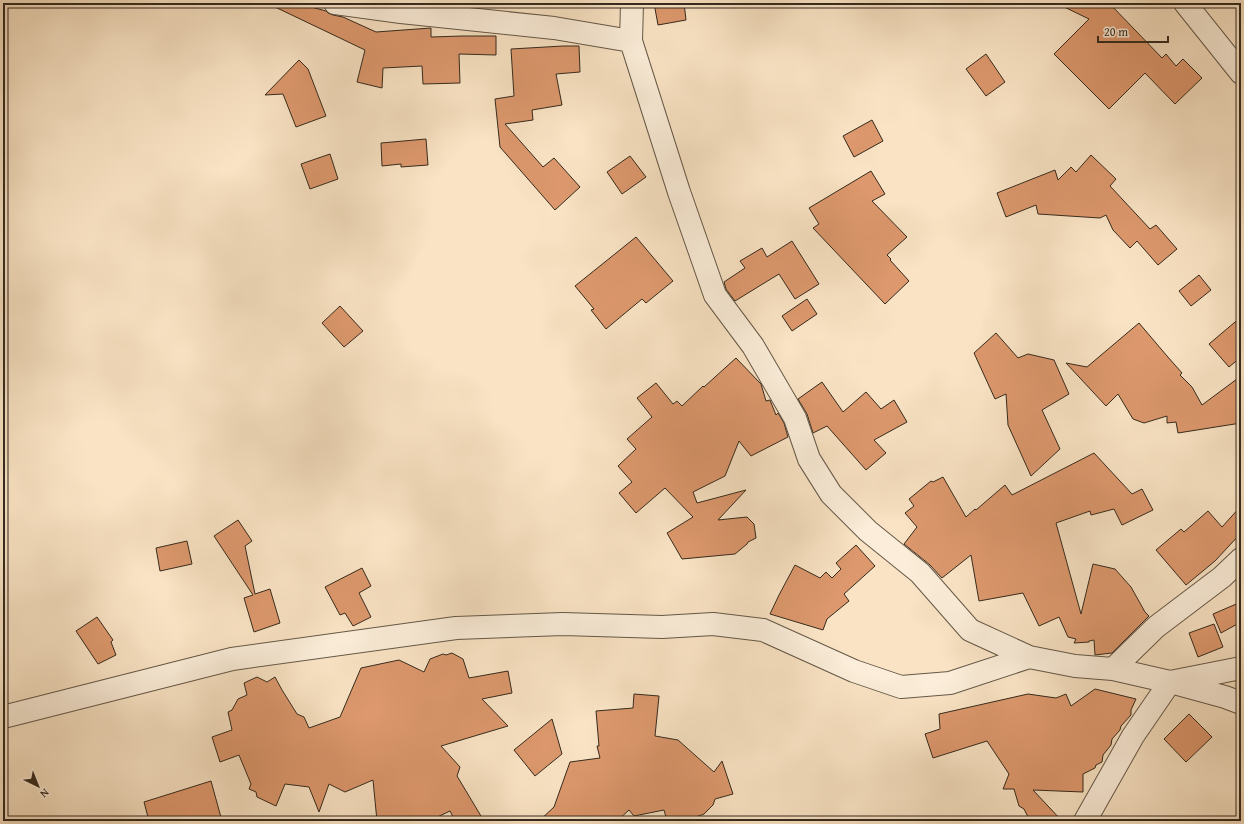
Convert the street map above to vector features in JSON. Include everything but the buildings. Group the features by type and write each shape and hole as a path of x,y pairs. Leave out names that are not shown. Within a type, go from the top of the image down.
{"street":[{"path":"335,3 401,12 554,28 630,41"},
{"path":"632,3 630,41 679,192 715,295 753,346 795,418 809,459 831,494 868,531 920,573 970,630 1029,657 1075,666 1113,669 1170,682 1225,697 1241,703"},
{"path":"1185,3 1241,73"},
{"path":"1113,669 1156,628 1222,577 1241,559"},
{"path":"3,717 232,659 456,628 562,624 662,627 713,624 763,630 854,671 901,687 950,683 1029,657"},
{"path":"1085,821 1133,736 1170,682 1241,668"}]}
